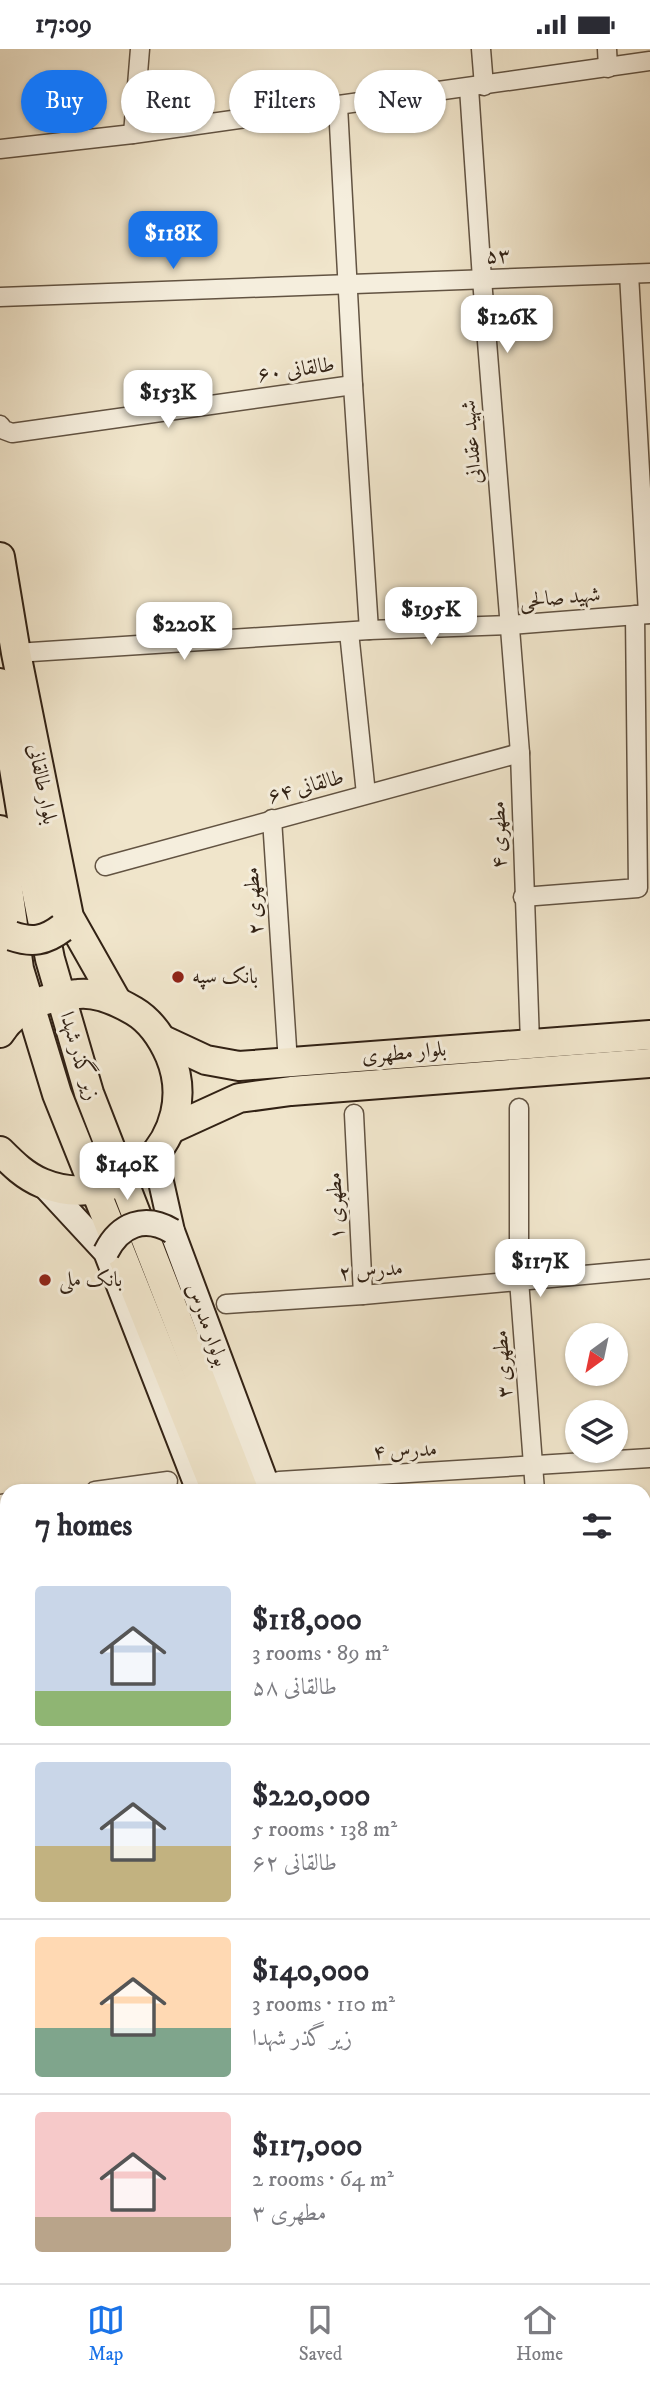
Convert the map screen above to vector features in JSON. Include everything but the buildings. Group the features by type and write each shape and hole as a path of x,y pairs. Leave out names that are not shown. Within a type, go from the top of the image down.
{"main road":[{"name":"بلوار طالقانی","path":"0,557 65,923 116,1000"},
{"name":"زیر گذر شهدا","path":"0,684 24,829 50,959 89,1093 241,1484"},
{"name":"زیر گذر شهدا","path":"0,830 19,969 57,1094 213,1484"},
{"path":"1,1030 5,929 25,941 38,941 51,936 65,923"},
{"path":"1,1030 26,1008 55,996 86,993 116,1000 142,1016 163,1040 175,1068 178,1099 171,1129 155,1155 132,1175 104,1188 73,1190 43,1184"},
{"name":"بلوار مطهری","path":"163,1040 206,1060 239,1066 650,1035"},
{"name":"بلوار مطهری","path":"171,1129 239,1098 278,1092 650,1063"},
{"path":"0,1151 19,1170 43,1184 106,1252 196,1484"},
{"name":"بولوار مدرس","path":"155,1155 172,1231 273,1484"},
{"path":"106,1252 121,1230 134,1224 160,1224 172,1231"}],"street":[{"path":"133,134 140,49"},
{"name":"شهید عقدانی","path":"481,49 477,87 482,279 510,625"},
{"path":"607,49 608,68"},
{"path":"340,106 650,61"},
{"path":"0,149 229,121"},
{"path":"340,133 369,630"},
{"name":"۵۳","path":"0,297 650,273"},
{"path":"523,897 638,888 644,614 629,274"},
{"name":"طالقانی ۶۰","path":"0,425 4,430 12,432 353,385"},
{"name":"شهید صالحی","path":"16,653 369,630 510,625 644,614"},
{"name":"مطهری ۴","path":"510,625 520,753 530,1043"},
{"path":"349,632 366,794"},
{"name":"طالقانی ۶۴","path":"106,866 520,753"},
{"name":"مطهری ۲","path":"272,819 288,1063"},
{"name":"مطهری ۳","path":"519,1108 519,1280 534,1484"},
{"name":"مطهری ۱","path":"354,1114 363,1295"},
{"name":"مدرس ۲","path":"226,1304 363,1295 650,1269"},
{"name":"مدرس ۴","path":"301,1484 650,1458"},
{"path":"146,1484 168,1481"}],"place":[{"name":"بانک سپه","path":"178,977"},
{"name":"بانک ملی","path":"45,1280"}]}
